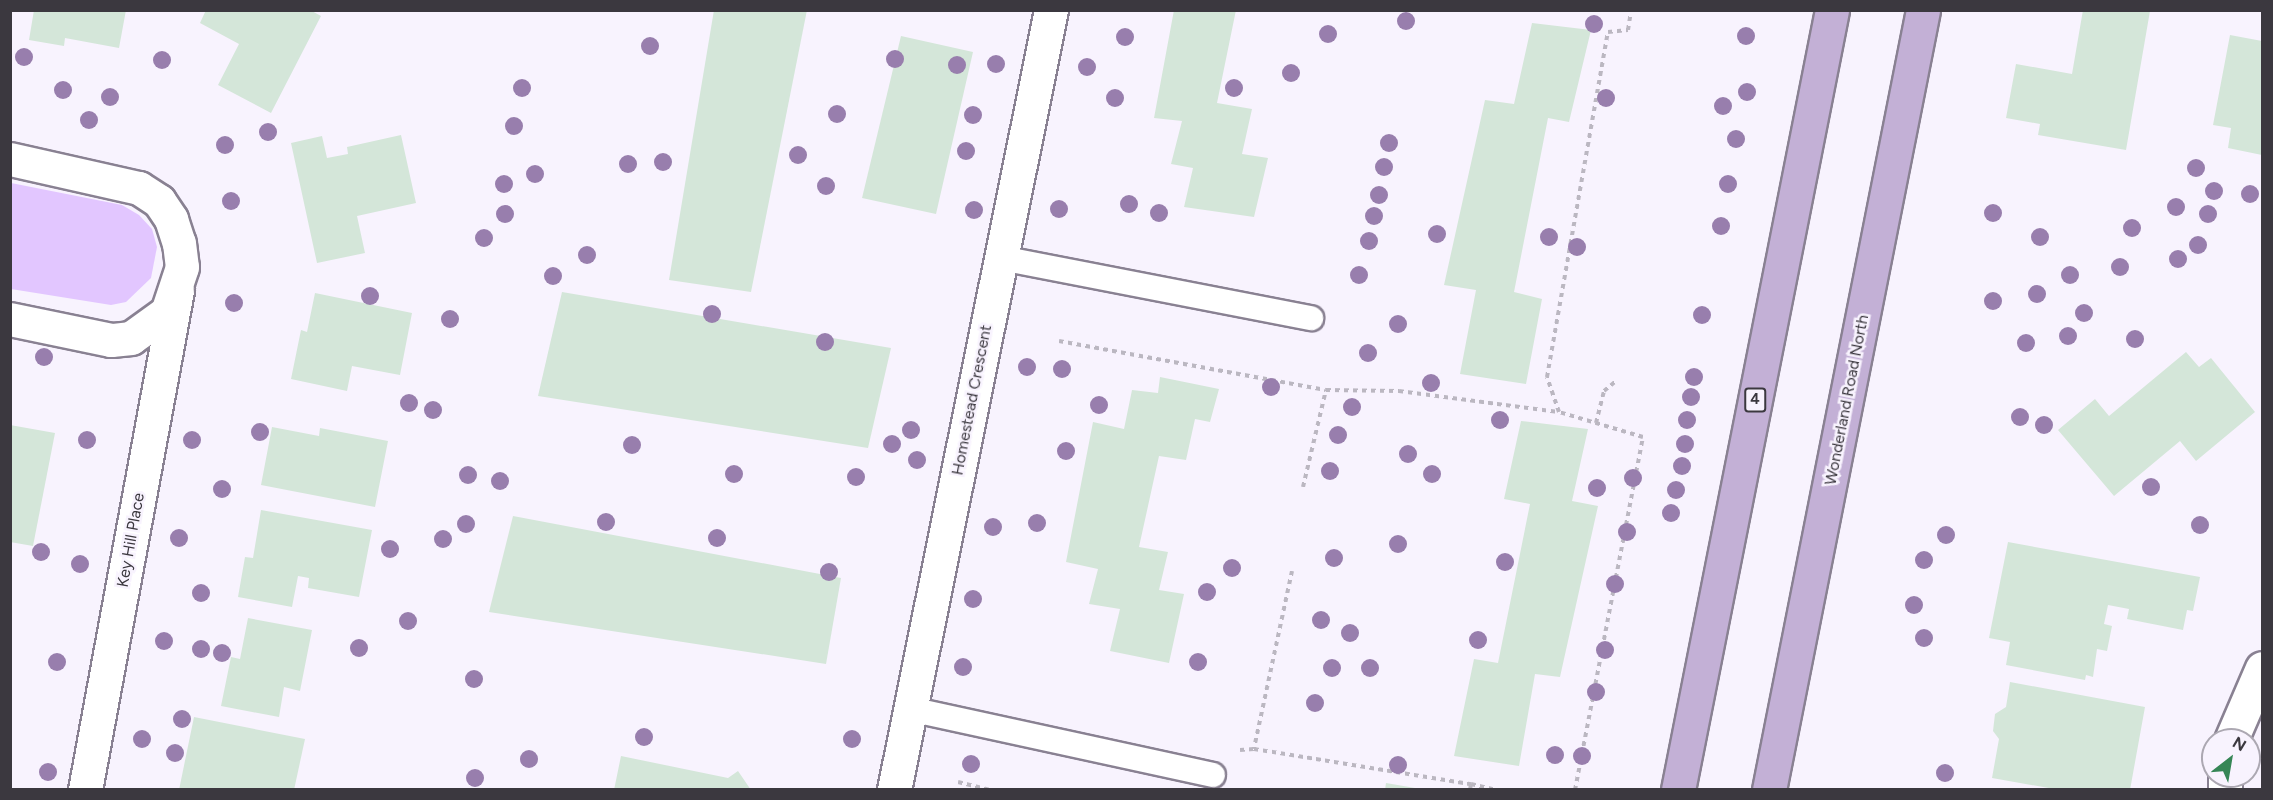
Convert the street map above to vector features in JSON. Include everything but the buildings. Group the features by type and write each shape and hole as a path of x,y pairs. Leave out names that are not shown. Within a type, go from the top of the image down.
{"main road":[{"name":"4","path":"1678,789 1832,10"},
{"name":"Wonderland Road North","path":"1769,789 1923,10"}],"street":[{"name":"Homestead Crescent","path":"894,789 1050,10"},
{"name":"Key Hill Place","path":"10,159 115,180 139,188 159,201 171,219 179,243 182,267 85,789"},
{"path":"10,319 111,340 131,338 167,312 177,291"},
{"path":"2236,728 2262,668"}],"lane":[{"path":"1000,258 1311,318"},
{"path":"910,709 1214,775"}],"path":[{"path":"1558,412 1547,377 1608,32 1628,30 1631,10"},
{"path":"1059,341 1326,390 1399,392 1558,412 1643,437 1575,789"},
{"path":"1596,423 1604,391 1616,381"},
{"path":"1303,487 1326,390"},
{"path":"1292,571 1254,749 1470,787 1496,789"},
{"path":"958,782 986,789"}],"shaded area":[{"path":"11,183 122,205 139,215 152,229 157,247 151,278 126,302 111,305 11,289"}]}
